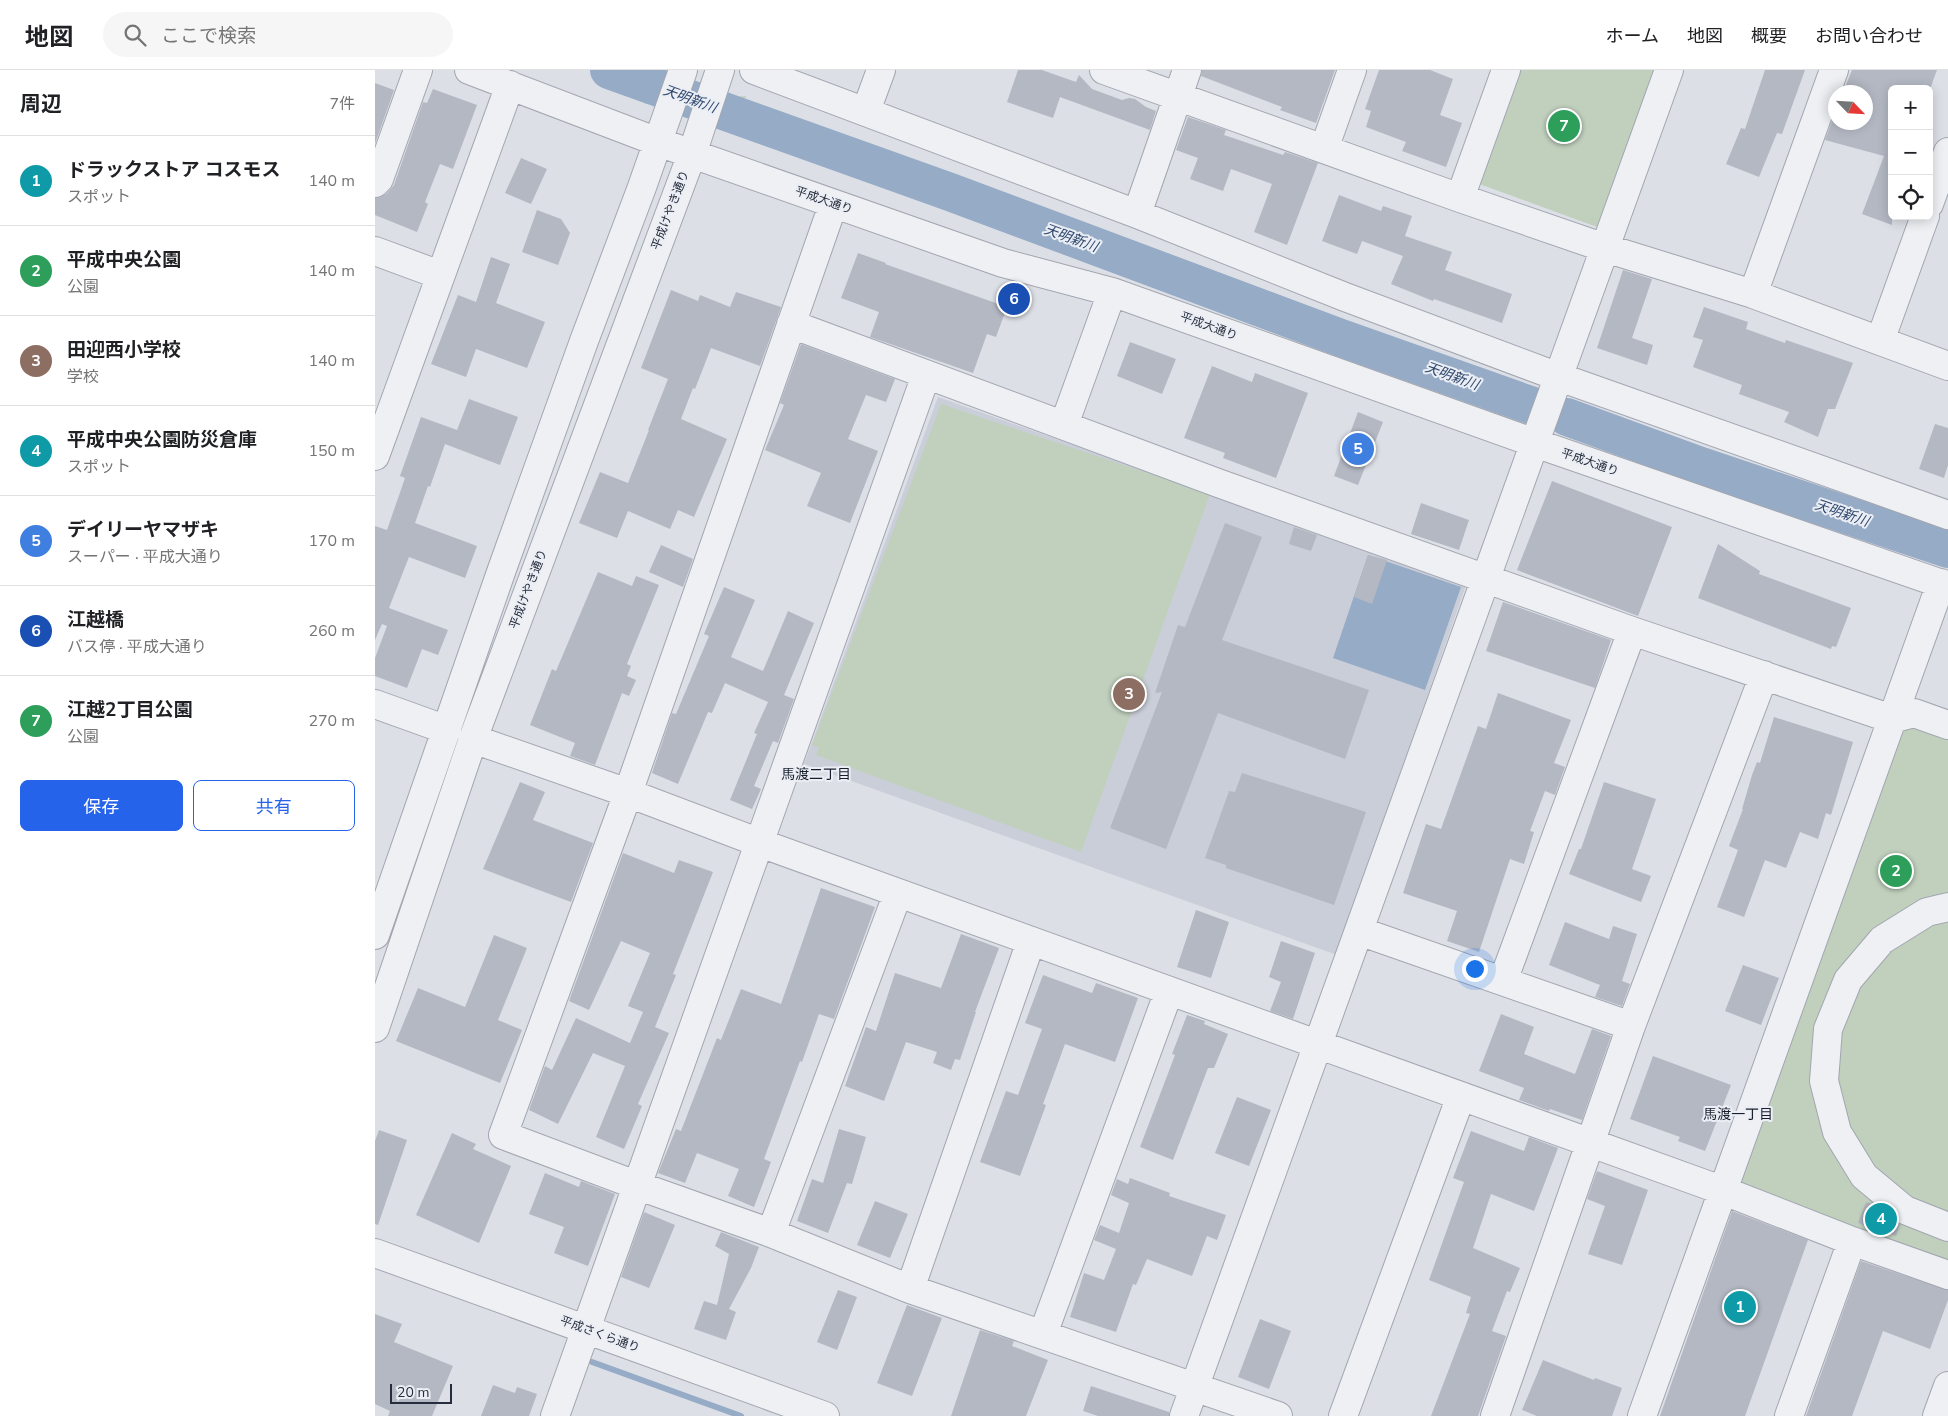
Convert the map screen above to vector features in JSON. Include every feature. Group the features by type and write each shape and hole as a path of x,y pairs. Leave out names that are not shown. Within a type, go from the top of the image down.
{"street":[{"path":"375,183 379,179 418,70"},
{"name":"平成大通り","path":"469,70 691,154 1003,263 1113,292 1538,437 1945,585"},
{"name":"平成けやき通り","path":"375,1028 460,734 501,572 683,70"},
{"name":"平成けやき通り","path":"375,935 460,734 691,154 720,70"},
{"path":"754,70 1137,214 1557,383 1948,515"},
{"path":"866,111 881,70"},
{"path":"1104,70 1460,198 1605,248 1753,294 1948,366"},
{"path":"1137,214 1187,70"},
{"path":"1324,149 1352,70"},
{"path":"1460,198 1505,70"},
{"path":"1184,1416 1669,70"},
{"path":"1753,294 1834,70"},
{"path":"375,456 510,85"},
{"path":"1933,193 1948,152"},
{"path":"828,219 628,793 503,1135 771,1233 910,1288 1278,1416"},
{"path":"1880,341 1924,220"},
{"path":"375,251 441,275"},
{"path":"1064,425 1113,292"},
{"path":"791,324 1218,483 1632,631 1891,719 1914,713 1948,725"},
{"path":"555,1416 926,375"},
{"path":"1642,1416 1798,995 1891,719 1945,585"},
{"path":"1503,980 1632,631"},
{"path":"1495,1416 1631,1026 1764,675"},
{"path":"375,704 628,793 760,843 1724,1191 1852,1241 1948,1275"},
{"path":"1890,746 1901,724 1948,740"},
{"path":"771,1233 898,893"},
{"path":"1948,907 1927,912 1882,940 1848,980 1828,1029 1824,1081 1837,1132 1865,1176 1905,1210 1948,1227"},
{"path":"1359,930 1631,1026"},
{"path":"910,1288 1031,941"},
{"path":"1043,1334 1169,991"},
{"path":"1343,1416 1461,1096"},
{"path":"1789,1416 1852,1241"},
{"name":"平成さくら通り","path":"375,1253 825,1416"},
{"path":"1937,1416 1948,1386"}],"shaded area":[{"path":"938,397 1466,585 1337,955 804,764"}],"green space":[{"path":"645,70 654,70 664,81 658,100 646,104 638,100"},
{"path":"1514,70 1654,70 1597,227 1474,182"},
{"path":"746,96 734,135 725,127 720,118 724,102 735,97"},
{"path":"941,404 1210,494 1081,852 816,755 819,748 812,745"},
{"path":"1899,720 1948,737 1948,1261 1835,1219 1810,1212 1789,1201 1736,1181"}],"water":[{"path":"1368,555 1461,587 1425,690 1333,658"}],"building":[{"path":"1018,70 1042,70 1076,82 1079,75 1092,89 1122,100 1135,99 1156,111 1150,130 1060,97 1053,118 1007,102"},
{"path":"1202,70 1335,70 1316,123 1280,110 1282,107 1201,76"},
{"path":"1379,70 1430,70 1453,79 1440,115 1462,123 1446,167 1402,151 1406,142 1366,127 1371,111 1365,109"},
{"path":"1765,70 1805,70 1782,134 1777,133 1759,177 1726,164 1741,128 1745,129"},
{"path":"1852,70 1937,70 1931,85 1888,85 1888,220 1892,220 1892,225 1862,214 1884,156 1825,140 1829,130 1873,130 1873,85 1846,85"},
{"path":"375,83 394,90 375,144"},
{"path":"433,89 477,105 453,169 440,164 425,202 428,204 417,232 375,215 375,198 386,194 394,185 423,102 427,103"},
{"path":"1188,117 1226,130 1224,135 1283,155 1285,152 1318,163 1287,245 1254,232 1272,184 1231,169 1223,191 1190,179 1198,158 1176,150"},
{"path":"521,158 547,169 531,204 505,193"},
{"path":"1339,195 1381,211 1383,206 1412,216 1405,236 1452,252 1445,270 1512,294 1502,323 1434,299 1433,301 1391,284 1403,256 1362,241 1357,254 1322,241"},
{"path":"537,210 561,219 570,233 558,265 522,252"},
{"path":"858,253 1007,307 996,337 987,334 973,373 870,337 879,312 841,298"},
{"path":"491,257 510,264 496,303 545,322 527,368 476,349 466,377 431,364 458,295 476,302"},
{"path":"1623,270 1652,279 1632,338 1653,345 1647,365 1597,348"},
{"path":"671,290 698,301 700,295 730,307 736,292 781,307 760,366 711,348 695,389 693,388 681,419 727,439 694,517 678,510 670,529 628,511 617,538 579,523 600,472 628,483 649,430 668,379 641,368"},
{"path":"1704,307 1748,322 1746,329 1785,343 1786,340 1853,363 1835,409 1828,409 1818,437 1784,422 1789,412 1739,394 1742,385 1693,367 1703,340 1693,337"},
{"path":"1130,342 1176,359 1162,394 1117,376"},
{"path":"801,344 895,379 886,402 866,395 848,439 878,451 850,523 807,506 821,473 765,450 784,405 780,403"},
{"path":"1212,366 1252,382 1255,373 1308,393 1276,478 1223,458 1225,453 1184,438"},
{"path":"469,399 518,417 500,465 445,444 415,523 477,546 465,578 409,557 389,608 448,630 438,655 422,649 407,688 375,676 375,658 387,626 382,624 375,640 375,526 387,530 405,478 400,476 421,417 457,430"},
{"path":"1358,412 1383,422 1358,485 1334,476"},
{"path":"1935,424 1948,428 1948,465 1944,478 1919,469"},
{"path":"1552,481 1672,527 1638,616 1517,570"},
{"path":"1421,503 1469,520 1459,550 1411,534"},
{"path":"1225,523 1262,537 1222,640 1369,690 1345,759 1218,713 1166,849 1110,828 1162,692 1155,693 1178,625 1185,627"},
{"path":"1294,527 1317,535 1311,551 1289,544"},
{"path":"1718,544 1760,571 1759,574 1851,608 1836,647 1832,646 1831,649 1698,598"},
{"path":"661,545 693,559 683,587 649,572"},
{"path":"1368,555 1387,560 1372,604 1354,597"},
{"path":"598,572 632,586 636,576 659,585 627,664 631,666 627,676 636,680 629,696 622,693 595,765 570,756 575,743 530,725 552,669 556,671"},
{"path":"724,587 755,600 731,657 763,671 788,611 814,623 784,695 794,699 778,743 773,741 754,786 761,789 752,809 730,800 757,734 754,733 768,702 725,683 712,713 708,712 678,784 652,773 672,713 676,714 709,636 704,634"},
{"path":"1503,602 1611,640 1595,688 1486,651"},
{"path":"1498,693 1571,720 1554,763 1565,767 1555,795 1545,791 1530,831 1534,832 1524,864 1510,859 1479,952 1447,941 1457,911 1403,893 1426,824 1441,829 1478,726 1486,729"},
{"path":"1774,717 1853,742 1831,815 1826,813 1818,839 1800,832 1786,868 1765,860 1744,917 1717,907 1738,850 1729,846 1743,809 1752,775 1757,762 1760,763"},
{"path":"1242,773 1366,812 1334,905 1226,868 1226,865 1205,858 1229,791 1235,792"},
{"path":"520,782 545,792 533,820 593,843 571,902 483,869"},
{"path":"1604,782 1656,799 1632,869 1651,876 1641,902 1569,874 1579,849 1581,849"},
{"path":"623,853 674,873 679,860 713,872 673,974 676,975 655,1027 669,1033 638,1104 642,1106 624,1149 596,1137 625,1066 593,1053 558,1124 529,1110 545,1066 552,1070 576,1018 630,1043 643,1012 628,1006 650,953 621,941 589,1010 569,1001"},
{"path":"821,888 875,907 834,1019 819,1014 802,1062 800,1061 764,1159 771,1162 754,1207 728,1196 739,1169 697,1153 685,1183 658,1173 676,1129 681,1131 717,1038 721,1040 741,989 781,1004"},
{"path":"1196,910 1229,922 1211,978 1177,967"},
{"path":"1565,922 1609,939 1613,926 1637,934 1622,981 1630,984 1622,1006 1595,997 1600,985 1549,965"},
{"path":"961,934 999,948 975,1012 960,1060 955,1059 951,1070 933,1063 937,1052 906,1042 884,1101 845,1086 866,1027 876,1031 895,973 941,988"},
{"path":"494,935 527,948 498,1020 522,1030 500,1083 396,1041 418,988 465,1007"},
{"path":"1281,941 1315,953 1293,1019 1270,1011 1281,982 1269,977"},
{"path":"1743,965 1779,978 1761,1025 1725,1011"},
{"path":"1043,975 1092,993 1096,983 1138,998 1115,1062 1065,1044 1043,1104 1046,1105 1020,1176 980,1162 1006,1091 1018,1095 1042,1029 1025,1023"},
{"path":"1501,1014 1534,1027 1524,1054 1575,1074 1592,1029 1611,1036 1582,1120 1519,1100 1524,1088 1479,1071"},
{"path":"1187,1015 1205,1021 1204,1024 1228,1034 1214,1068 1208,1068 1173,1160 1140,1147 1175,1055 1172,1054"},
{"path":"1653,1056 1731,1085 1705,1151 1678,1141 1680,1137 1630,1119"},
{"path":"1237,1097 1271,1110 1249,1166 1215,1153"},
{"path":"839,1129 866,1137 852,1184 847,1183 828,1233 797,1221 812,1179 823,1183"},
{"path":"379,1130 407,1140 378,1225 375,1224 375,1141"},
{"path":"1471,1131 1524,1151 1529,1137 1558,1148 1534,1211 1491,1194 1473,1248 1520,1268 1510,1292 1507,1291 1492,1331 1506,1336 1478,1416 1431,1416 1470,1314 1466,1313 1471,1297 1429,1280 1464,1182 1453,1178"},
{"path":"452,1133 476,1144 473,1149 511,1166 479,1243 416,1215"},
{"path":"1597,1171 1648,1190 1622,1265 1588,1254 1605,1206 1587,1199"},
{"path":"545,1173 579,1187 581,1181 615,1194 588,1266 554,1253 564,1227 529,1214"},
{"path":"1130,1178 1170,1193 1169,1196 1226,1215 1217,1240 1207,1236 1192,1276 1147,1259 1136,1285 1133,1284 1116,1332 1070,1317 1084,1273 1104,1280 1116,1249 1094,1240 1100,1225 1119,1233 1129,1203 1111,1195 1117,1179 1128,1184"},
{"path":"875,1201 908,1214 890,1258 857,1245"},
{"path":"1866,1202 1875,1205 1900,1225 1896,1236 1858,1223"},
{"path":"1732,1211 1808,1240 1745,1416 1660,1416"},
{"path":"644,1212 675,1225 649,1288 621,1277"},
{"path":"721,1232 759,1247 751,1268 729,1309 736,1312 726,1340 694,1329 704,1301 717,1305 729,1254 715,1246"},
{"path":"1861,1261 1948,1290 1948,1300 1930,1349 1883,1331 1852,1416 1806,1416"},
{"path":"838,1290 857,1297 837,1350 817,1342"},
{"path":"907,1305 942,1318 912,1396 877,1383"},
{"path":"375,1314 402,1324 394,1342 453,1366 432,1416 388,1416 390,1411 375,1404"},
{"path":"1260,1319 1291,1331 1269,1389 1238,1377"},
{"path":"980,1330 1014,1341 1012,1346 1048,1360 1026,1416 951,1416"},
{"path":"1543,1360 1594,1380 1595,1378 1622,1388 1612,1416 1537,1416 1522,1410"},
{"path":"493,1385 515,1393 517,1387 537,1394 529,1416 481,1416"},
{"path":"1091,1386 1169,1412 1169,1416 1098,1416 1083,1411"}],"waterway":[{"name":"天明新川","path":"609,70 950,192 1341,338 1533,406"},
{"name":"天明新川","path":"1567,417 1701,466 1948,549"},
{"path":"592,1362 741,1416"}],"place":[{"name":"江越2丁目公園","path":"1564,126"},
{"name":"江越橋","path":"1014,299"},
{"name":"デイリーヤマザキ","path":"1358,449"},
{"name":"田迎西小学校","path":"1129,694"},
{"name":"平成中央公園","path":"1896,871"},
{"name":"平成中央公園防災倉庫","path":"1881,1219"},
{"name":"ドラックストア コスモス","path":"1740,1307"}],"district":[{"name":"馬渡二丁目","path":"816,774"},
{"name":"馬渡一丁目","path":"1738,1114"}]}
